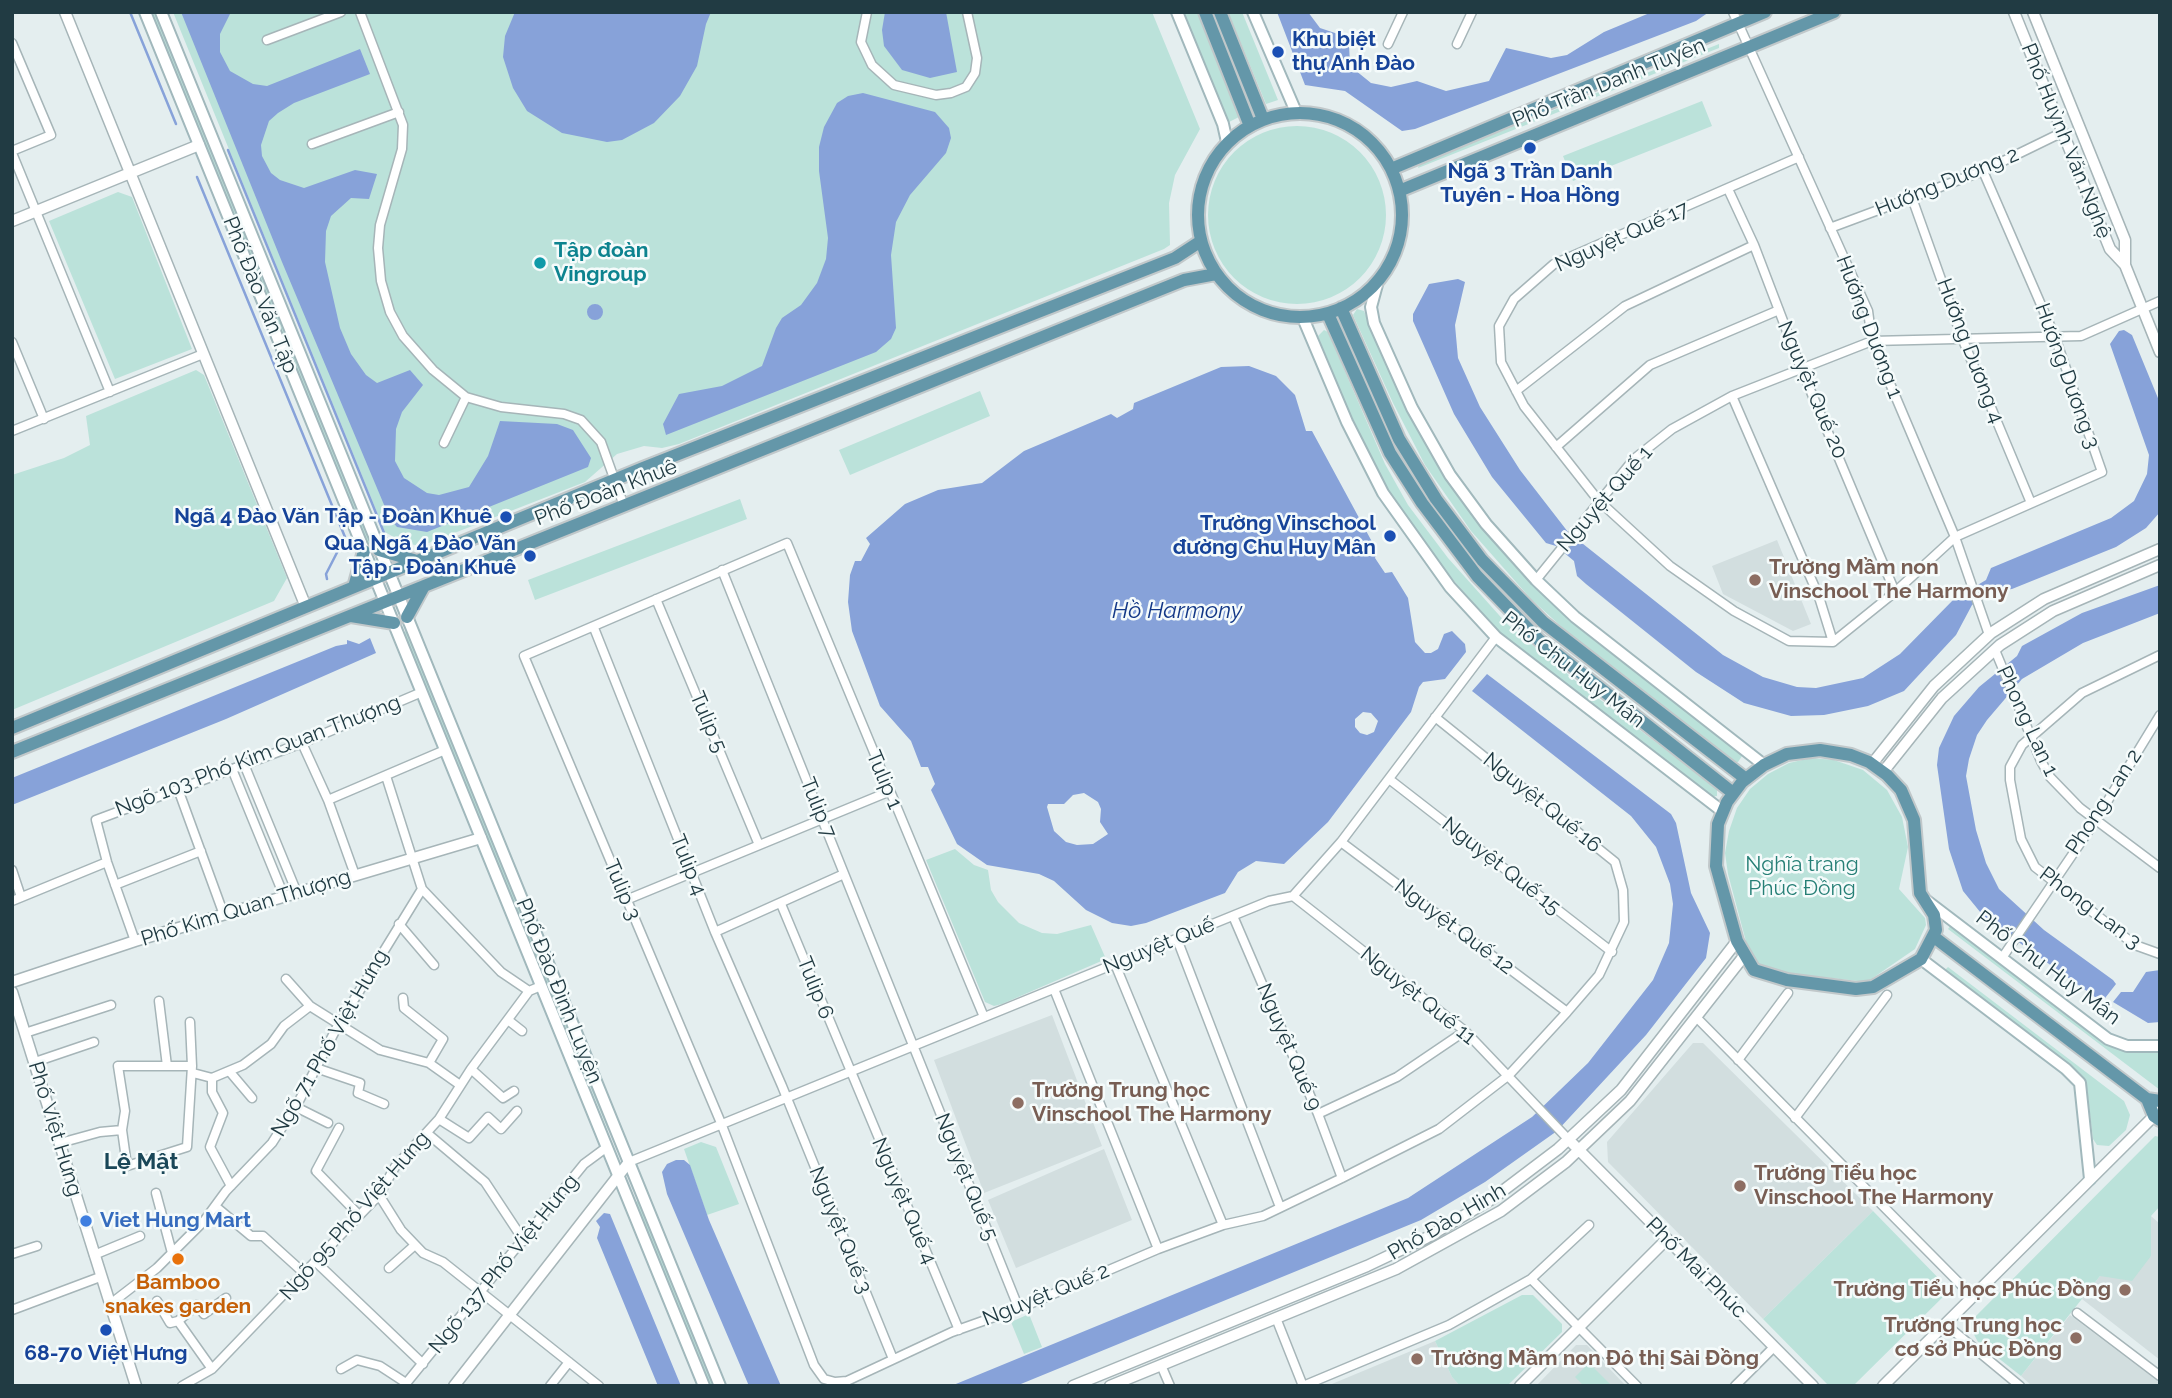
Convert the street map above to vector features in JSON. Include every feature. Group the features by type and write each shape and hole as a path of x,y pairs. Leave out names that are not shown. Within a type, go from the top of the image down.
{"main road":[{"name":"Phố Đào Văn Tập","path":"145,12 385,602"},
{"name":"Phố Đào Văn Tập","path":"161,12 398,596"},
{"path":"1177,12 1223,124 1227,142"},
{"path":"1205,12 1250,126"},
{"path":"1220,12 1263,119"},
{"path":"1253,12 1296,112"},
{"name":"Phố Trần Danh Tuyên","path":"1391,169 1735,18 1765,12"},
{"name":"Phố Trần Danh Tuyên","path":"1399,191 1517,140 1834,12"},
{"path":"1296,112 1329,116 1359,131 1377,148 1391,169 1399,191 1402,218 1400,235 1388,267 1366,293 1328,314 1303,318 1270,313 1254,307 1240,298 1216,274 1201,241 1198,206 1207,172 1227,142 1250,126 1263,119 1296,112"},
{"name":"Phố Đoàn Khuê","path":"12,728 615,480 1175,258 1201,241"},
{"name":"Phố Đoàn Khuê","path":"12,752 1184,280 1216,274"},
{"name":"Phố Chu Huy Mân","path":"1378,281 1371,307 1374,323 1412,408 1457,484 1486,524 1536,580 1645,674 1764,765"},
{"name":"Phố Chu Huy Mân","path":"1341,308 1399,439 1436,499 1482,560 1543,622 1746,779"},
{"name":"Phố Chu Huy Mân","path":"1328,314 1390,453 1422,503 1477,576 1539,640 1733,793"},
{"name":"Phố Chu Huy Mân","path":"1303,318 1347,422 1383,493 1428,559 1496,637 1722,811"},
{"path":"379,550 417,561"},
{"path":"354,587 364,551"},
{"path":"407,617 424,586"},
{"name":"Phố Đào Đình Luyện","path":"398,596 720,1386"},
{"name":"Phố Đào Đình Luyện","path":"385,602 704,1386"},
{"path":"350,615 394,624"},
{"path":"1820,750 1851,755 1872,764 1900,790 1914,820 1922,897 1936,923 1934,937 1921,958 1882,983 1856,989 1774,978 1754,970 1737,941 1716,866 1716,838 1722,811 1733,793 1764,765 1787,754 1820,750"},
{"name":"Phố Chu Huy Mân","path":"1922,897 2113,1042 2127,1046 2160,1046"},
{"path":"1934,937 2153,1100 2158,1115"},
{"path":"1921,958 2066,1069 2080,1083 2090,1180"}],"street":[{"path":"65,12 306,607"},
{"path":"267,40 341,12"},
{"path":"360,12 399,112 402,149 380,225 381,281 390,312 403,336 433,370 466,397 516,411 574,416 587,425 601,442 624,506"},
{"path":"867,12 861,42 872,65 894,85 936,95 966,87 975,74 977,58 967,12"},
{"path":"1388,44 1403,12"},
{"path":"1457,44 1472,12"},
{"name":"Phố Huỳnh Văn Nghệ","path":"2014,12 2110,249 2125,265"},
{"name":"Phố Huỳnh Văn Nghệ","path":"2033,12 2124,240 2125,265 2160,352"},
{"name":"Hướng Dương 1","path":"1735,18 1868,311 1872,341 1955,537 1989,635"},
{"path":"12,43 51,135 12,152 110,392"},
{"path":"312,144 399,112"},
{"name":"Hướng Dương 2","path":"1830,228 1983,171 2063,132"},
{"path":"12,221 199,145"},
{"name":"Nguyệt Quế 17","path":"1799,157 1554,264 1514,299 1499,327 1501,362 1524,406 1598,500 1670,566 1734,611 1789,641 1833,642"},
{"name":"Hướng Dương 3","path":"1833,642 1895,592 1955,537 2102,472 2055,337 1983,171"},
{"name":"Nguyệt Quế 20","path":"1728,189 1754,245 1801,368 1895,592"},
{"name":"Hướng Dương 4","path":"1912,198 1962,338 2031,503"},
{"path":"1516,391 1625,306 1754,245"},
{"name":"Nguyệt Quế 1","path":"1536,580 1598,500 1653,442 1732,396 1872,341 2081,336 2160,301"},
{"path":"1556,447 1650,365 1779,310"},
{"path":"12,342 44,419"},
{"path":"12,431 203,354"},
{"path":"1732,396 1819,597 1833,642"},
{"path":"444,443 466,397"},
{"name":"Tulip 1","path":"722,570 787,543 888,792 985,1017"},
{"path":"1872,764 1908,716 1953,666 1989,635 2019,614 2069,587 2160,549"},
{"path":"1883,772 1963,677 1994,650 2027,626 2078,598 2160,565"},
{"path":"594,628 722,570"},
{"name":"Tulip 7","path":"722,570 914,1046"},
{"name":"Tulip 5","path":"656,599 759,845"},
{"path":"2019,614 2027,626"},
{"name":"Tulip 3","path":"594,628 524,656 721,1124"},
{"name":"Tulip 4","path":"594,628 715,932 787,1100"},
{"path":"1293,897 1341,842 1496,637"},
{"name":"Phong Lan 1","path":"1994,650 2050,777 2064,793 2096,820 2158,864"},
{"path":"2030,736 2082,693 2160,655"},
{"path":"1953,666 1963,677"},
{"name":"Ngõ 103 Phố Kim Quan Thượng","path":"135,941 107,862 96,820 302,743 422,692"},
{"name":"Phong Lan 2","path":"2002,958 2096,820 2160,715"},
{"name":"Nguyệt Quế 16","path":"1435,717 1615,862 1623,890 1624,922 1599,975 1509,1074"},
{"name":"Phong Lan 3","path":"2030,736 2015,755 2010,780 2027,855 2052,881 2135,945 2160,954"},
{"path":"302,743 328,800 355,875"},
{"path":"328,800 445,750"},
{"path":"244,764 297,893"},
{"path":"232,769 284,896"},
{"path":"386,776 422,889 482,954 529,991 541,986"},
{"name":"Nguyệt Quế 15","path":"1389,779 1612,952"},
{"path":"178,789 224,915"},
{"path":"626,900 888,792"},
{"name":"Phố Kim Quan Thượng","path":"12,982 135,941 481,838"},
{"name":"Nguyệt Quế 12","path":"1341,842 1567,1012"},
{"path":"115,885 201,851"},
{"path":"12,901 107,862"},
{"path":"12,870 21,897"},
{"path":"715,932 844,874"},
{"name":"Ngõ 71 Phố Việt Hưng","path":"109,1305 172,1253 272,1143 296,1107 338,1025 422,889"},
{"name":"Nguyệt Quế","path":"629,1162 787,1100 849,1072 1269,901 1293,897"},
{"name":"Nguyệt Quế 11","path":"1293,897 1465,1031 1509,1074 1566,1137"},
{"name":"Tulip 6","path":"781,904 849,1072"},
{"name":"Nguyệt Quế 9","path":"1233,916 1318,1114 1342,1178"},
{"path":"399,924 434,965"},
{"path":"1177,939 1280,1208"},
{"name":"Phố Đào Hinh","path":"1073,1386 1406,1248 1492,1199 1635,1074 1737,941"},
{"name":"Phố Đào Hinh","path":"1110,1386 1396,1269 1462,1235 1518,1199 1579,1150 1640,1090 1744,956"},
{"path":"1115,964 1223,1225"},
{"path":"286,979 310,1006 338,1025 380,1050 429,1063 460,1086"},
{"path":"1054,989 1125,1159 1158,1249"},
{"name":"Ngõ 95 Phố Việt Hưng","path":"182,1386 212,1369 317,1263 358,1214 379,1195 413,1144 428,1134 471,1069 529,991"},
{"name":"Phố Việt Hưng","path":"12,992 136,1386"},
{"path":"1738,1060 1788,993"},
{"path":"1795,1118 1887,995"},
{"path":"403,998 404,1008 443,1039 429,1063"},
{"path":"159,1001 167,1066"},
{"path":"25,1033 111,1005"},
{"path":"190,1022 193,1069 187,1147 127,1166 122,1130 125,1111 118,1066 193,1069 212,1078 230,1072 271,1044 284,1026 310,1006"},
{"path":"1696,1018 1973,1297"},
{"path":"508,1020 522,1031"},
{"path":"1318,1114 1397,1077 1465,1031"},
{"path":"35,1062 94,1042"},
{"name":"Nguyệt Quế 5","path":"914,1046 1018,1309"},
{"path":"316,1068 360,1083 359,1093 384,1104"},
{"path":"471,1069 503,1098 514,1091"},
{"path":"230,1072 252,1098"},
{"name":"Nguyệt Quế 4","path":"849,1072 959,1330"},
{"name":"Nguyệt Quế 2","path":"721,1124 818,1373 824,1379 847,1381 959,1330 1018,1309 1158,1249 1223,1225 1263,1216 1439,1129 1509,1074"},
{"path":"212,1078 212,1092 223,1113 210,1147 231,1186"},
{"name":"Nguyệt Quế 3","path":"787,1100 893,1359"},
{"path":"296,1107 328,1123"},
{"path":"439,1119 469,1138 488,1117 501,1129 517,1111"},
{"path":"1883,1386 2158,1115"},
{"path":"339,1128 316,1171 358,1214"},
{"path":"60,1143 100,1132 122,1130"},
{"path":"428,1134 485,1182 524,1241"},
{"name":"Phố Mai Phúc","path":"1566,1137 1813,1386"},
{"name":"Ngõ 137 Phố Việt Hưng","path":"405,1385 584,1164 607,1147"},
{"path":"454,1386 629,1162"},
{"path":"156,1194 172,1253"},
{"path":"379,1195 423,1253 443,1262 599,1386"},
{"path":"215,1206 251,1236 264,1236 305,1274"},
{"path":"1276,1318 1303,1386 1449,1325 1531,1279 1588,1225"},
{"path":"94,1255 140,1236"},
{"path":"1520,1386 1667,1239"},
{"path":"389,1268 415,1245"},
{"path":"12,1254 37,1246"},
{"path":"317,1263 423,1364"},
{"path":"12,1310 100,1277"},
{"path":"1531,1279 1637,1386"},
{"path":"157,1300 170,1323 178,1321 197,1305 204,1314 226,1298"},
{"path":"2077,1313 2160,1376"},
{"path":"178,1321 212,1369"},
{"path":"1945,1324 2020,1386"},
{"path":"1735,1386 1774,1347"},
{"path":"341,1369 358,1360 380,1366 405,1385"},
{"path":"550,1386 569,1362"},
{"path":"1161,1365 1170,1386"}],"shaded area":[{"name":"Trường Mầm non Vinschool The Harmony","path":"1777,540 1811,624 1793,631 1723,594 1712,566"},
{"name":"Trường Trung học Vinschool The Harmony","path":"1052,1015 1102,1146 984,1193 934,1060"},
{"name":"Trường Tiểu học Vinschool The Harmony","path":"1693,1043 1703,1043 1873,1211 1763,1319 1608,1162 1607,1142"},
{"path":"1104,1149 1132,1220 1016,1268 988,1200"},
{"name":"Trường Tiểu học Phúc Đồng","path":"2151,1216 2160,1224 2160,1360 2082,1299 2100,1276 2151,1256"},
{"name":"Trường Trung học cơ sở Phúc Đồng","path":"2070,1315 2160,1383 2160,1386 2032,1386 2021,1376"},
{"name":"Trường Mầm non Đô thị Sài Đồng","path":"1435,1341 1452,1377 1460,1386 1327,1386"},
{"path":"1576,1345 1587,1345 1626,1386 1536,1386"}],"green space":[{"path":"150,12 156,12 370,544 366,543"},
{"path":"173,12 1152,12 1200,129 1175,175 1169,203 1170,245 1164,249 679,444 662,448 644,446 617,454 585,482 421,546 404,543 385,532"},
{"path":"1184,12 1198,12 1241,116 1229,122"},
{"path":"1228,12 1242,12 1278,100 1266,104"},
{"path":"1719,44 1719,48 1418,168 1419,164"},
{"path":"1702,101 1712,126 1573,181 1563,156"},
{"path":"1297,126 1331,133 1360,152 1379,181 1386,215 1379,249 1360,278 1331,297 1297,304 1263,297 1234,278 1215,249 1208,215 1215,181 1234,152 1263,133"},
{"path":"118,192 132,197 192,349 115,379 49,221"},
{"path":"1357,309 1364,311 1395,384 1446,479 1486,533 1518,570 1585,633 1738,751 1742,756 1738,762 1734,762 1597,659 1531,599 1471,531 1425,465 1393,403 1353,315"},
{"path":"1324,330 1328,332 1385,464 1408,505 1448,558 1507,624 1577,682 1717,789 1717,796 1710,797 1499,632 1432,556 1387,490 1351,418 1318,336"},
{"path":"196,370 204,375 287,578 274,601 12,710 12,475 64,458 90,445 86,416"},
{"path":"980,391 990,416 850,475 839,450"},
{"path":"740,499 747,519 535,600 528,580"},
{"path":"406,631 610,1126 608,1130 403,633"},
{"name":"Nghĩa trang Phúc Đồng","path":"1811,758 1834,760 1863,770 1887,790 1902,817 1908,847 1899,889 1925,918 1926,925 1915,949 1867,982 1768,971 1759,967 1748,949 1728,874 1725,853 1729,831 1737,808 1750,789 1768,774 1789,763"},
{"path":"955,849 974,865 988,870 991,890 998,902 1019,923 1042,933 1057,934 1091,925 1106,959 1002,1004 994,1006 985,1002 926,860"},
{"path":"1951,925 2112,1046 2131,1053 2160,1052 2160,1090 1948,929"},
{"path":"1948,967 2124,1101 2130,1115 2126,1130 2109,1146 2097,1145 2093,1139 2087,1089 2079,1074 1944,971"},
{"path":"2155,1136 2160,1137 2160,1206 2151,1216 2151,1256 2132,1281 2100,1276 2021,1376 1978,1342 1970,1327 1972,1320"},
{"path":"701,1142 716,1147 739,1204 707,1215 684,1149"},
{"path":"637,1201 641,1203 715,1386 709,1386 635,1204"},
{"path":"1873,1211 1950,1290 1853,1386 1829,1386 1763,1319"},
{"path":"1522,1295 1533,1295 1562,1324 1562,1332 1507,1386 1460,1386 1452,1377 1435,1341"},
{"path":"1029,1314 1042,1347 1024,1354 1011,1322"},
{"path":"1589,1363 1612,1386 1584,1386 1575,1377"}],"water":[{"path":"181,12 231,12 220,34 220,52 230,71 253,84 267,86 360,49 370,74 294,103 278,113 269,121 261,145 262,156 271,173 280,180 304,188 355,170 377,174 369,199 351,198 331,216 326,231 325,262 340,328 351,354 366,375 377,383 410,370 423,385 402,412 396,429 395,461 404,478 427,493 439,495 469,487 488,456 500,421 557,424 573,430 591,458 588,467 427,532 397,527 390,519 282,262"},
{"path":"515,12 711,12 697,66 680,96 654,123 622,140 607,142 562,133 527,111 513,88 503,57 505,36"},
{"path":"885,12 946,12 957,72 930,78 902,70 884,46 882,30"},
{"path":"1277,12 1308,12 1320,28 1344,36 1349,44 1350,66 1371,83 1391,87 1417,81 1446,91 1489,81 1506,48 1551,58 1567,55 1604,32 1652,12 1709,12 1696,21 1415,129 1402,131 1345,91 1305,85"},
{"path":"863,93 935,112 949,128 951,138 946,153 910,195 896,222 891,255 896,328 891,339 876,352 666,435 663,424 679,394 722,386 762,366 782,318 801,305 817,283 826,259 828,238 819,171 819,147 824,127 837,103 848,96"},
{"path":"1458,279 1465,282 1455,325 1458,358 1480,407 1520,470 1568,532 1723,655 1763,677 1797,687 1816,688 1863,678 1900,654 1954,599 1986,580 1991,568 2111,518 2134,501 2147,474 2149,455 2110,344 2119,331 2124,330 2132,335 2160,403 2160,512 2146,528 2116,547 2012,589 1990,592 1972,605 1956,635 1904,691 1868,706 1824,715 1791,716 1744,703 1696,672 1577,576 1574,561 1556,546 1546,543 1492,477 1454,414 1413,321 1413,314 1429,284"},
{"path":"592,304 598,304 603,312 601,318 592,320 587,315 587,309"},
{"name":"Hồ Harmony","path":"1249,366 1276,376 1295,395 1306,431 1312,431 1377,551 1375,558 1385,573 1392,572 1408,598 1415,642 1425,653 1431,653 1438,649 1444,634 1452,631 1465,644 1466,652 1445,679 1423,682 1411,712 1328,822 1284,864 1256,861 1238,872 1225,893 1146,923 1131,926 1112,923 1086,910 1054,881 1039,874 987,865 957,844 931,790 935,784 928,767 921,767 911,741 880,706 852,631 848,602 850,575 855,561 861,561 870,544 866,538 905,504 938,490 982,483 1024,451 1111,414 1117,418 1133,409 1134,403 1221,367","holes":["1363,712 1371,713 1378,721 1374,732 1367,735 1360,733 1355,727 1355,719","1084,793 1098,802 1101,809 1100,822 1108,834 1093,844 1077,845 1066,842 1054,831 1047,807 1048,804 1064,804 1073,795"]},
{"path":"2160,585 2160,613 2083,643 2022,679 1977,735 1966,776 1976,830 1986,863 1999,889 2044,930 2113,980 2116,984 2102,1002 1985,918 1963,891 1949,849 1937,765 1939,748 1954,716 1979,687 2017,656 2022,646 2082,613"},
{"path":"370,638 376,653 226,719 12,805 12,778 336,646 347,644 347,640 359,644"},
{"path":"1487,674 1671,814 1676,823 1691,893 1710,933 1706,958 1646,1035 1557,1131 1485,1182 1421,1220 1016,1386 951,1386 1408,1198 1532,1117 1588,1063 1653,980 1669,943 1673,904 1670,884 1656,847 1631,816 1472,691"},
{"path":"2160,970 2160,1022 2148,1023 2113,1002 2121,992 2133,992 2146,972"},
{"path":"684,1160 690,1165 709,1220 781,1386 749,1386 667,1194 662,1172 667,1164"},
{"path":"604,1213 610,1214 681,1386 658,1386 597,1238 600,1227 596,1221"}],"waterway":[{"path":"130,12 176,124"},
{"path":"228,150 387,540"},
{"path":"197,177 345,537 326,574 327,579"}],"place":[{"name":"Khu biệt thự Anh Đào","path":"1278,52"},
{"name":"Ngã 3 Trần Danh Tuyên - Hoa Hồng","path":"1530,148"},
{"name":"Tập đoàn Vingroup","path":"540,263"},
{"name":"Ngã 4 Đào Văn Tập - Đoàn Khuê","path":"506,517"},
{"name":"Trường Vinschool đường Chu Huy Mân","path":"1390,536"},
{"name":"Qua Ngã 4 Đào Văn Tập - Đoàn Khuê","path":"530,556"},
{"name":"Trường Mầm non Vinschool The Harmony","path":"1755,580"},
{"name":"Trường Trung học Vinschool The Harmony","path":"1018,1103"},
{"name":"Trường Tiểu học Vinschool The Harmony","path":"1740,1186"},
{"name":"Viet Hung Mart","path":"86,1221"},
{"name":"Bamboo snakes garden","path":"178,1259"},
{"name":"Trường Tiểu học Phúc Đồng","path":"2125,1290"},
{"name":"68-70 Việt Hưng","path":"106,1330"},
{"name":"Trường Trung học cơ sở Phúc Đồng","path":"2076,1338"},
{"name":"Trường Mầm non Đô thị Sài Đồng","path":"1417,1359"}],"district":[{"name":"Lệ Mật","path":"141,1162"}]}
